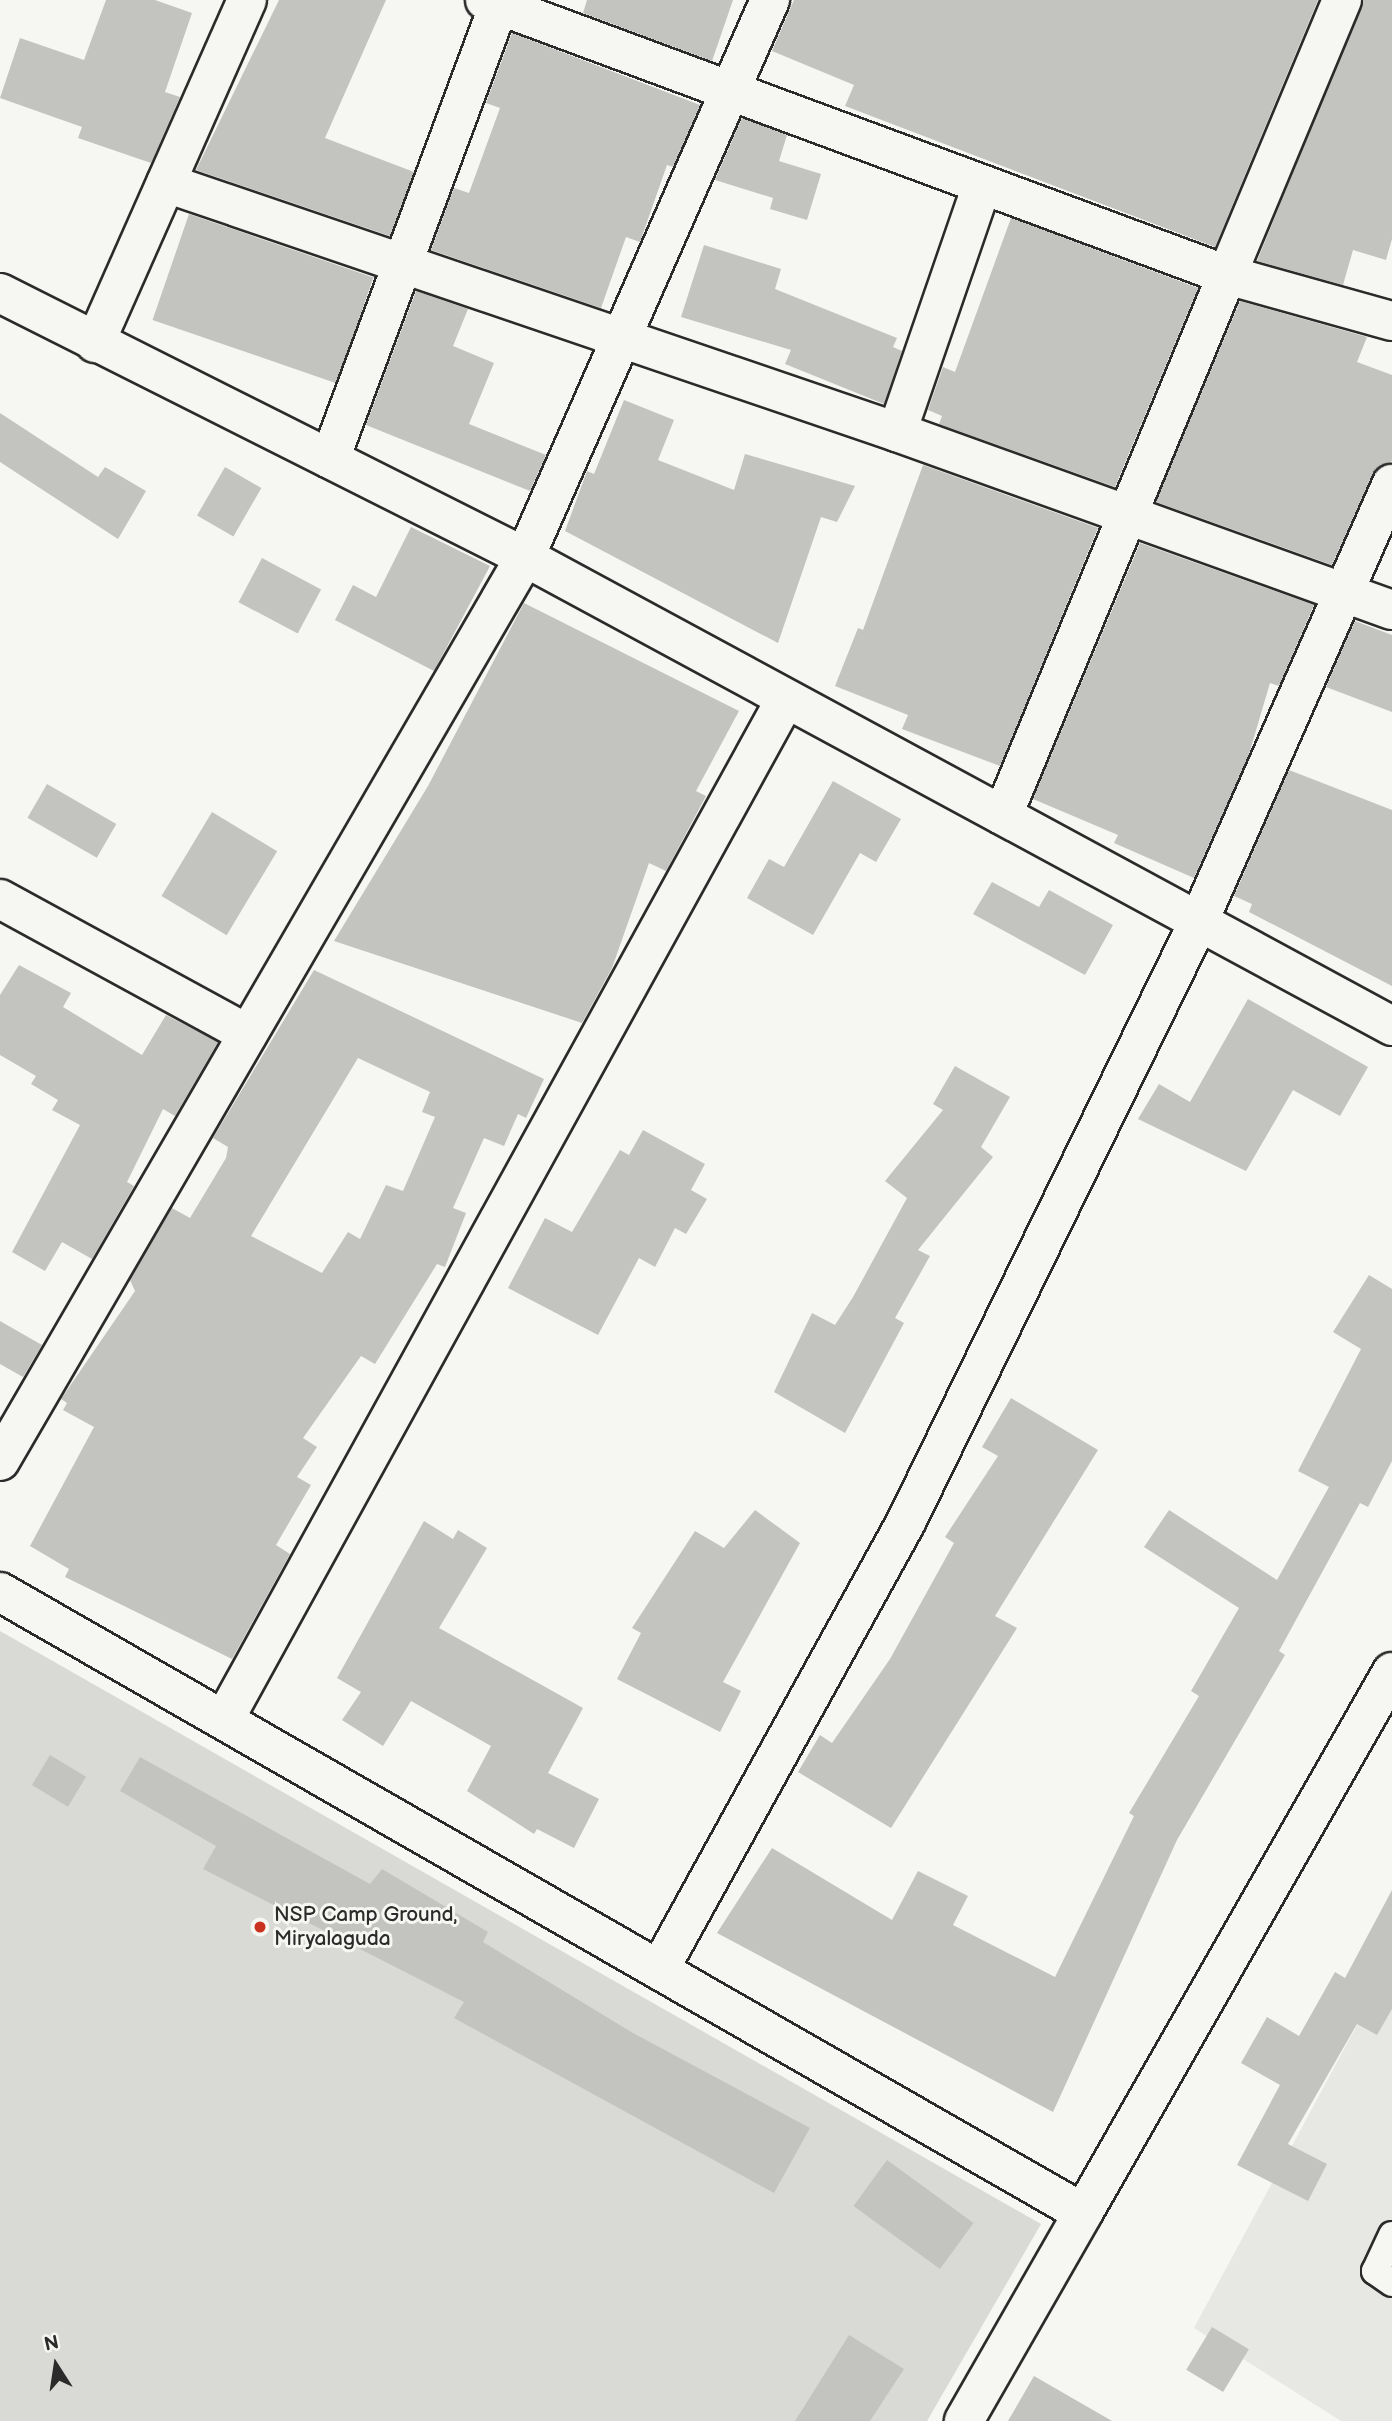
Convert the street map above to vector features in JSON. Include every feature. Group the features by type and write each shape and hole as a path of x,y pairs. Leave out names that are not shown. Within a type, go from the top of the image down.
{"street":[{"path":"94,343 247,0"},
{"path":"0,1461 525,557 734,94 771,0"},
{"path":"1003,816 1342,0"},
{"path":"330,459 495,2 981,188 1227,275 1392,321"},
{"path":"166,183 621,343 897,432 1127,517 1392,610"},
{"path":"897,432 981,188"},
{"path":"0,293 94,343 525,557 784,702 1003,816 1392,1026"},
{"path":"659,1970 906,1522 1198,923 1347,595 1392,484"},
{"path":"225,1718 784,702"},
{"path":"0,899 248,1034"},
{"path":"0,1592 225,1718 1083,2213"},
{"path":"964,2421 1392,1672"}],"lane":[{"path":"1392,2235 1375,2271 1392,2283"}],"shaded area":[{"name":"NSP Camp Ground, Miryalaguda","path":"0,1631 1041,2224 927,2421 0,2421"},
{"path":"1392,1960 1392,2421 1341,2421 1194,2328"}],"building":[{"path":"106,0 155,0 192,13 165,92 180,97 151,163 78,138 82,127 0,98 20,38 84,60"},
{"path":"279,0 386,0 325,138 414,172 390,236 196,170"},
{"path":"587,0 733,0 712,61 583,13"},
{"path":"794,0 1318,0 1215,247 845,106 854,85 772,51"},
{"path":"1363,0 1392,0 1392,239 1386,260 1353,250 1343,285 1257,261"},
{"path":"512,33 700,105 673,167 667,165 640,242 626,237 601,308 431,250 454,188 469,193 500,108 486,103"},
{"path":"742,118 787,135 779,161 821,174 807,220 770,209 773,198 715,180"},
{"path":"189,214 373,277 337,383 153,320"},
{"path":"1011,218 1198,288 1115,487 939,424 942,416 928,410 943,367 955,372"},
{"path":"704,245 781,269 775,289 897,338 893,347 902,351 884,404 785,364 791,350 681,317"},
{"path":"416,291 468,309 453,346 494,363 469,424 546,455 530,491 366,425"},
{"path":"1240,301 1367,337 1357,362 1392,375 1392,461 1372,475 1332,565 1156,502"},
{"path":"624,400 674,420 658,460 734,490 745,454 855,486 837,522 821,517 778,643 565,531 587,471 594,474"},
{"path":"0,413 98,477 105,467 146,491 118,539 0,462"},
{"path":"923,465 1098,528 1000,766 902,729 908,715 835,686 858,628 863,630"},
{"path":"225,467 261,488 233,536 197,515"},
{"path":"411,527 490,566 434,671 335,620 353,585 376,597"},
{"path":"1140,543 1314,605 1279,686 1270,683 1249,754 1194,878 1114,843 1118,835 1033,799"},
{"path":"262,558 321,589 298,634 239,602"},
{"path":"524,603 739,711 696,791 706,796 666,871 649,863 612,968 582,1023 334,941 428,786"},
{"path":"1355,621 1392,635 1392,712 1326,687"},
{"path":"1289,770 1392,810 1392,986 1249,912 1252,904 1234,896"},
{"path":"833,781 901,819 876,862 860,853 813,935 747,898 769,859 784,867"},
{"path":"47,784 116,824 97,858 28,818"},
{"path":"212,812 277,851 227,935 162,896"},
{"path":"992,882 1039,907 1049,890 1113,925 1085,975 973,914"},
{"path":"19,965 71,993 63,1007 142,1055 166,1015 218,1042 175,1116 163,1109 127,1182 134,1186 92,1259 62,1242 45,1271 12,1252 80,1125 52,1110 58,1100 31,1084 36,1076 0,1055 0,995"},
{"path":"314,970 544,1079 526,1118 518,1114 504,1146 484,1138 453,1208 466,1213 445,1267 437,1264 375,1364 361,1356 303,1438 317,1447 297,1477 311,1485 276,1545 290,1554 232,1659 65,1577 69,1569 30,1546 94,1427 63,1410 67,1403 61,1399 135,1291 130,1280 172,1208 190,1218 226,1158 228,1147 213,1138","holes":["358,1058 430,1092 422,1112 435,1117 403,1191 386,1185 360,1239 348,1232 322,1273 251,1236"]},
{"path":"1248,999 1368,1067 1340,1116 1293,1090 1246,1171 1138,1119 1159,1084 1190,1102"},
{"path":"955,1066 1010,1097 981,1147 993,1157 918,1250 930,1256 895,1318 904,1323 845,1433 774,1392 812,1313 835,1325 853,1297 907,1198 885,1181 943,1110 933,1104"},
{"path":"643,1130 705,1164 691,1190 707,1199 686,1234 675,1228 655,1267 639,1258 598,1335 508,1288 545,1218 572,1232 620,1150 629,1155"},
{"path":"1369,1275 1392,1289 1392,1461 1368,1507 1360,1503 1279,1651 1285,1655 1177,1840 1053,2112 717,1933 772,1848 892,1920 918,1871 968,1896 953,1925 1055,1977 1134,1816 1129,1813 1199,1696 1191,1691 1239,1608 1144,1547 1169,1510 1277,1580 1329,1487 1298,1471 1361,1349 1333,1332"},
{"path":"0,1321 42,1345 23,1377 0,1364"},
{"path":"1011,1398 1098,1450 995,1616 1017,1628 891,1828 798,1772 820,1735 832,1743 890,1659 954,1543 945,1537 998,1456 982,1447"},
{"path":"755,1510 800,1543 723,1682 741,1691 720,1732 617,1679 641,1633 632,1628 695,1531 724,1548"},
{"path":"424,1521 453,1539 458,1530 487,1548 439,1628 583,1708 548,1773 599,1799 574,1848 537,1829 534,1834 467,1791 491,1746 411,1701 383,1746 342,1720 361,1692 337,1678"},
{"path":"50,1755 86,1777 68,1807 32,1785"},
{"path":"140,1757 370,1884 382,1869 488,1932 483,1942 633,2033 810,2128 774,2193 454,2018 464,2002 203,1869 216,1846 120,1791"},
{"path":"1392,1890 1392,2009 1377,2035 1357,2024 1288,2144 1327,2164 1308,2201 1237,2165 1280,2085 1241,2063 1267,2017 1299,2036 1335,1972 1345,1978"},
{"path":"887,2160 974,2223 940,2269 853,2206"},
{"path":"1212,2327 1249,2349 1223,2392 1186,2370"},
{"path":"849,2335 904,2369 870,2421 795,2421"},
{"path":"1034,2376 1112,2421 1008,2421"}],"place":[{"name":"NSP Camp Ground, Miryalaguda","path":"260,1927"}]}
